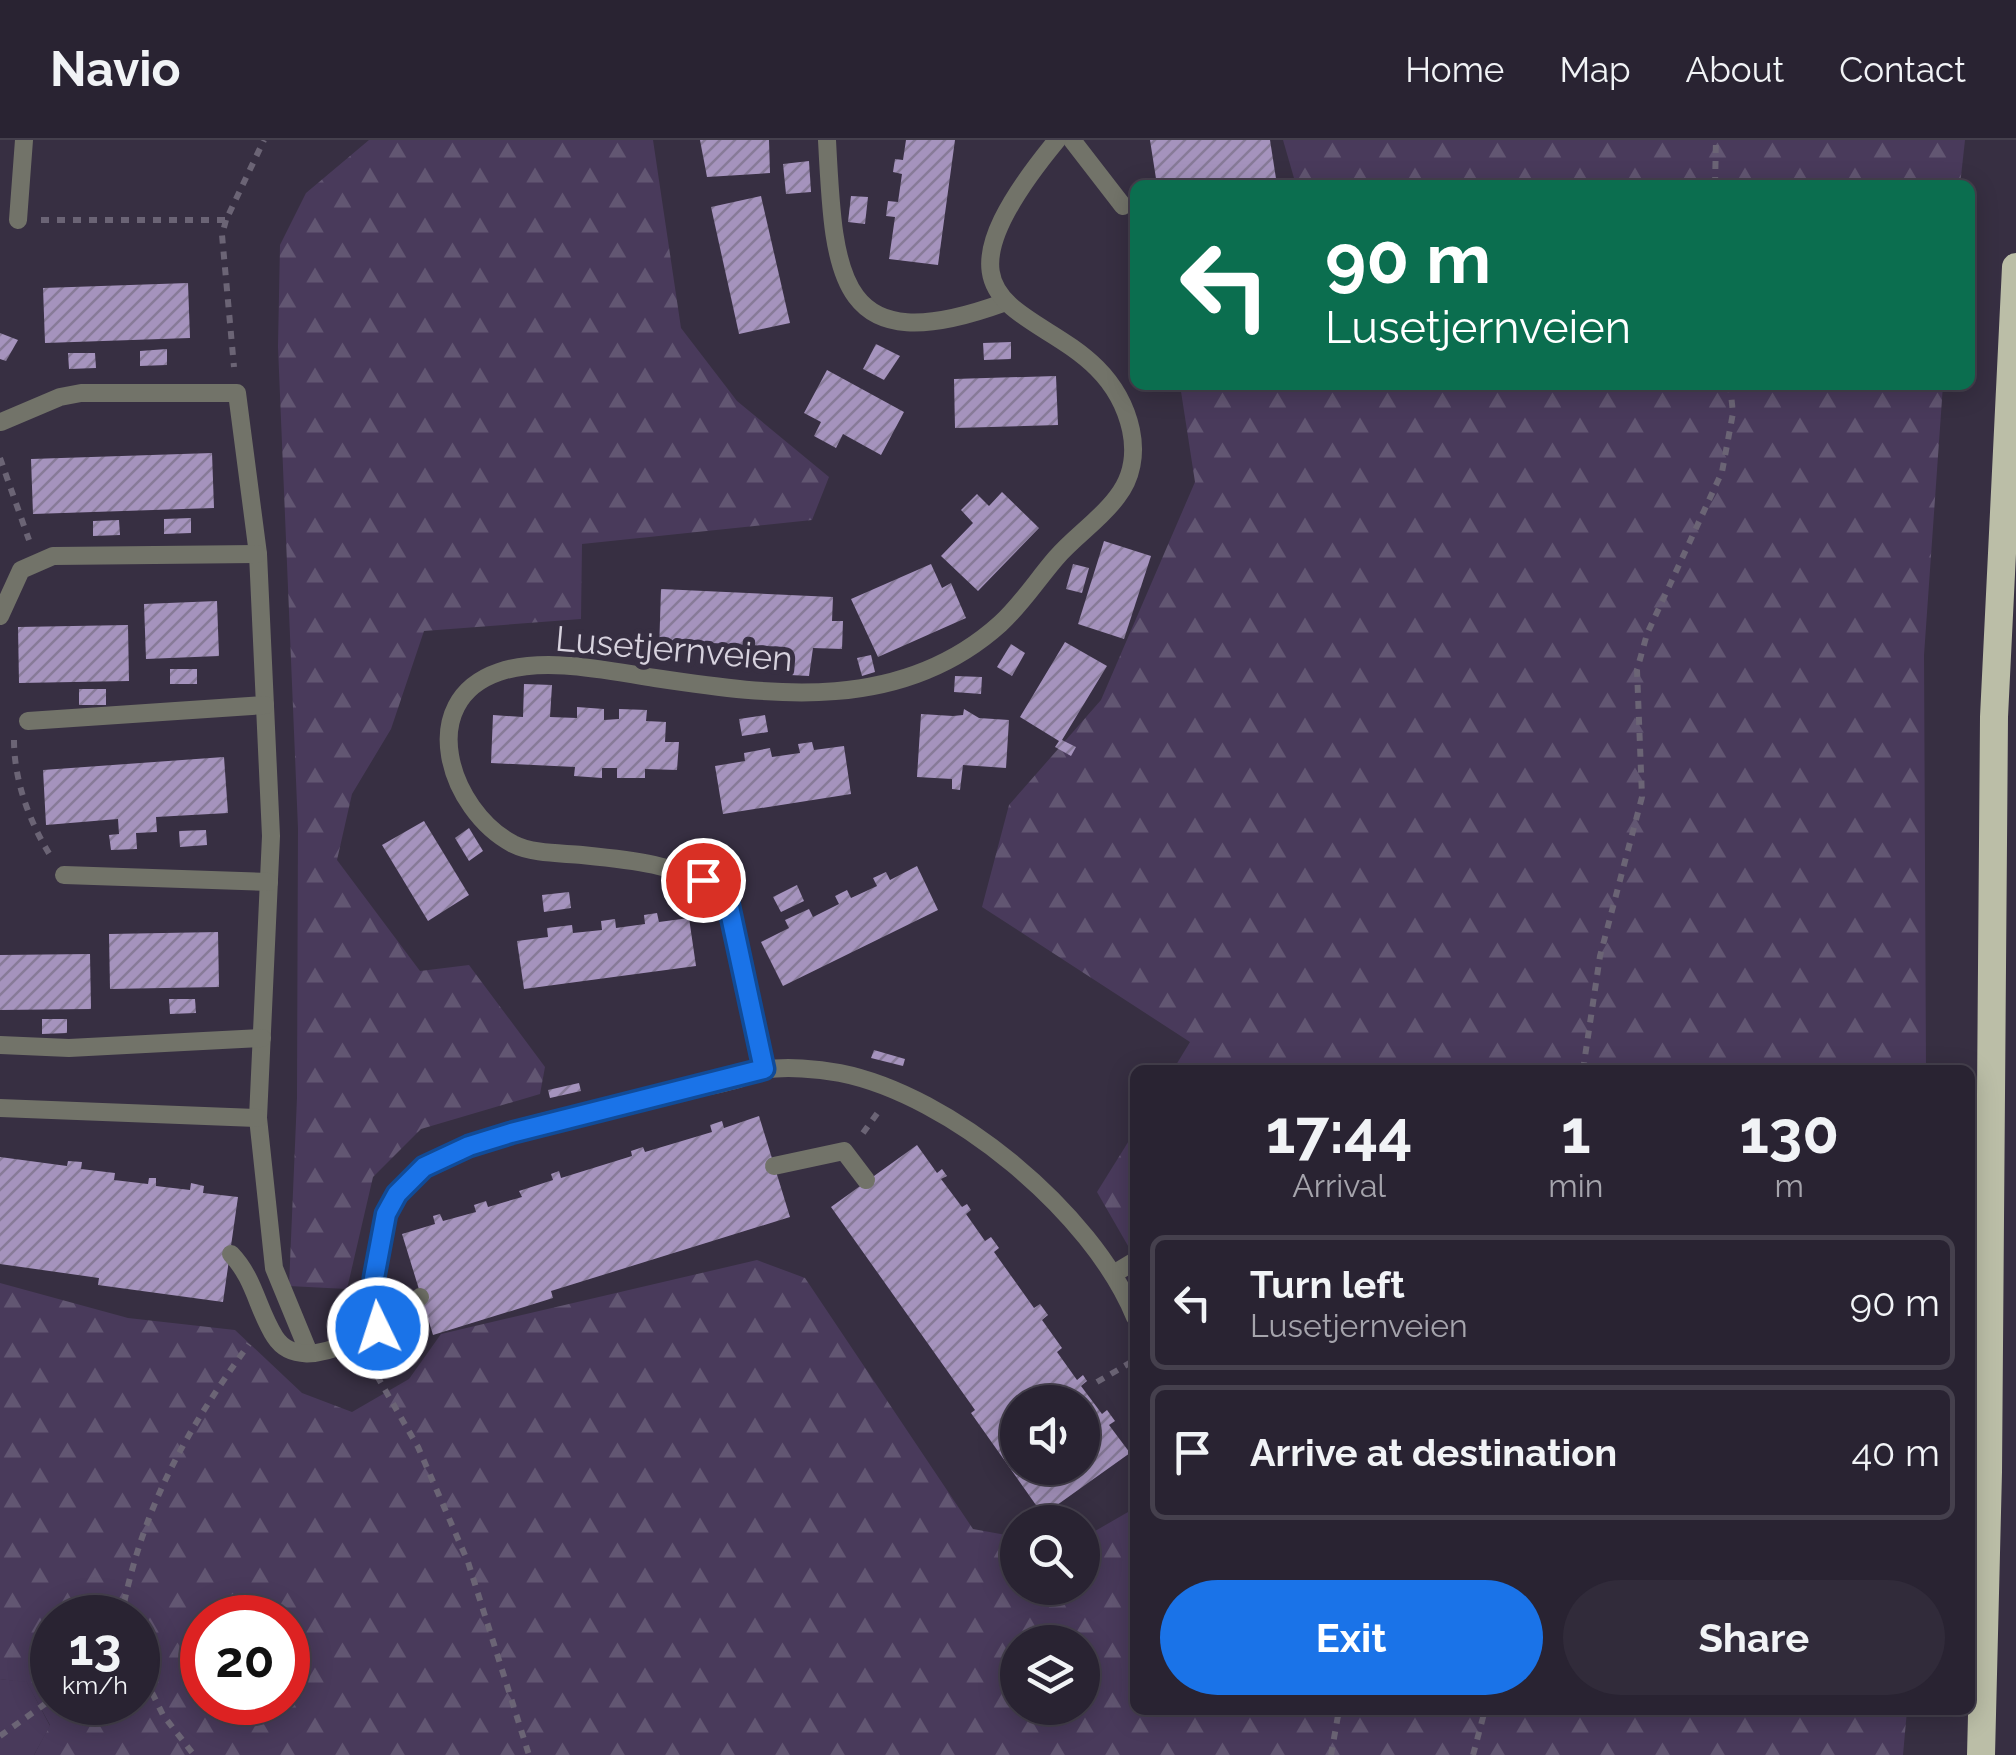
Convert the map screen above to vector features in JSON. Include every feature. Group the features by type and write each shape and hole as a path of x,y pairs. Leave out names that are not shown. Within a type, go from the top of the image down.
{"highway":[{"path":"1981,1755 1988,1472 1994,717 2016,267"}],"lane":[{"path":"18,220 24,140"},
{"path":"827,140 829,198 840,260 853,297 864,310 894,322 924,324 962,319 1003,303 990,270 996,237 1057,140"},
{"path":"1072,140 1123,206"},
{"name":"Lusetjernveien","path":"764,1069 733,921 718,889 663,865 515,845 498,833 464,793 452,769 447,724 457,702 472,686 494,674 537,668 603,671 792,694 889,685 946,661 1003,621 1057,558 1110,506 1132,467 1127,415 1100,375 1071,346 1003,303"},
{"path":"1,422 60,396 81,393 237,393 258,554 265,705 269,882 258,1118 274,1268 309,1353"},
{"path":"0,616 22,570 37,560 94,554 258,554"},
{"path":"21,728 265,705"},
{"path":"64,874 269,882"},
{"path":"0,1044 69,1048 262,1038"},
{"path":"378,1328 374,1278 386,1214 397,1194 424,1167 497,1137 764,1069 836,1072 896,1091 939,1113 1021,1174 1080,1229 1115,1273 1130,1306"},
{"path":"0,1108 258,1118"},
{"path":"774,1166 844,1151 866,1180"},
{"path":"231,1254 253,1283 267,1319 285,1347 309,1353 378,1328 420,1297"},
{"path":"1115,1273 1130,1264"}],"path":[{"path":"237,393 222,234 264,140"},
{"path":"1715,180 1716,140"},
{"path":"18,220 226,220"},
{"path":"1584,1065 1600,956 1642,797 1637,670 1648,634 1722,472 1733,413 1731,390"},
{"path":"0,458 37,560"},
{"path":"21,728 14,760 29,815 64,874"},
{"path":"844,1151 896,1091"},
{"path":"125,1595 132,1559 154,1498 192,1423 267,1319"},
{"path":"356,1339 418,1447 468,1562 529,1755"},
{"path":"1097,1382 1130,1363"},
{"path":"160,1709 194,1755"},
{"path":"0,1736 30,1715"},
{"path":"1331,1755 1339,1715"},
{"path":"1473,1755 1484,1715"}],"green space":[{"path":"369,140 653,140 681,328 737,401 829,477 812,520 582,544 581,619 424,631 391,729 352,794 337,860 420,971 469,965 545,1067 540,1094 421,1129 373,1177 347,1289 289,1286 297,1098 298,828 278,347 280,245 306,193"},
{"path":"1283,140 1965,140 1961,180 1295,180"},
{"path":"1181,390 1943,390 1924,655 1926,1065 1176,1065 1190,1042 982,907 1009,805 1101,700 1195,482"},
{"path":"1130,1139 1130,1249 1097,1192"},
{"path":"757,1260 805,1278 973,1529 1000,1534 1000,1605 1100,1605 1100,1528 1130,1511 1130,1715 1907,1715 1903,1755 34,1755 50,1725 160,1725 160,1595 30,1595 30,1688 27,1683 0,1679 0,1283 128,1318 235,1330 302,1393 352,1412 409,1379 441,1334"},
{"path":"0,1679 27,1682 30,1725 50,1726 34,1755 0,1755"}],"building":[{"path":"700,140 769,140 770,173 707,177"},
{"path":"906,140 955,140 938,265 889,259 895,217 886,216 888,201 898,202 902,174 893,172 895,159 903,160"},
{"path":"1150,140 1270,140 1276,180 1156,180"},
{"path":"809,161 811,192 786,194 783,164"},
{"path":"761,196 790,323 739,334 711,207"},
{"path":"851,196 868,197 865,224 848,222"},
{"path":"188,283 190,338 45,343 43,288"},
{"path":"0,333 18,340 6,361 0,359"},
{"path":"1011,342 1011,359 984,360 983,343"},
{"path":"876,344 900,356 884,380 863,369"},
{"path":"167,349 167,365 140,366 140,351"},
{"path":"68,353 95,353 96,368 69,369"},
{"path":"827,370 904,412 881,455 843,434 836,448 814,436 821,422 804,413"},
{"path":"1056,376 1058,425 955,428 954,379"},
{"path":"212,453 214,508 33,514 31,459"},
{"path":"1002,492 1039,528 978,591 941,556 973,523 961,510 977,494 989,506"},
{"path":"191,518 191,533 164,534 164,519"},
{"path":"119,520 120,535 93,536 93,521"},
{"path":"1104,541 1151,556 1124,639 1078,624"},
{"path":"931,564 942,588 951,583 966,618 878,657 851,599"},
{"path":"1073,564 1089,568 1082,593 1066,589"},
{"path":"661,589 833,597 832,621 843,621 842,649 813,648 809,676 790,675 791,658 784,658 785,647 674,641 674,652 659,651"},
{"path":"217,601 219,656 146,659 144,604"},
{"path":"128,625 129,681 19,683 18,627"},
{"path":"1065,642 1107,666 1062,740 1076,747 1071,756 1055,747 1059,741 1020,717"},
{"path":"1011,644 1025,653 1012,676 997,667"},
{"path":"871,655 875,672 862,676 857,658"},
{"path":"170,669 197,669 197,684 170,684"},
{"path":"955,676 982,677 981,694 954,692"},
{"path":"524,684 552,685 550,717 577,718 577,707 604,709 604,720 619,719 619,709 647,710 646,721 666,722 665,742 679,742 677,770 645,769 645,778 617,778 617,768 602,768 602,778 574,776 575,767 491,763 493,715 523,717"},
{"path":"79,689 106,689 106,705 79,705"},
{"path":"964,709 979,718 1009,720 1006,768 963,765 960,790 952,789 952,779 917,777 921,714 963,715"},
{"path":"765,715 768,732 742,736 739,719"},
{"path":"812,742 814,750 844,746 851,794 723,814 715,766 745,761 744,753 770,748 772,757 800,753 798,744"},
{"path":"224,757 228,813 156,817 157,832 136,833 137,849 111,850 109,835 119,834 118,819 46,825 43,770"},
{"path":"424,821 469,895 428,921 382,845"},
{"path":"469,828 483,851 469,861 455,838"},
{"path":"206,830 207,845 180,847 179,831"},
{"path":"917,866 938,910 783,986 761,942 789,928 785,920 809,909 813,917 839,904 835,896 847,890 851,898 877,886 873,878 886,872 890,880"},
{"path":"797,885 804,901 781,912 773,897"},
{"path":"569,892 571,908 544,912 542,895"},
{"path":"657,913 659,922 689,918 696,966 524,989 517,941 548,937 547,928 572,925 573,933 602,930 601,921 615,919 616,928 645,924 644,915"},
{"path":"218,932 219,987 110,989 109,934"},
{"path":"90,954 91,1009 0,1010 0,955"},
{"path":"169,999 195,999 196,1013 170,1014"},
{"path":"42,1019 67,1019 67,1033 42,1034"},
{"path":"874,1050 905,1059 903,1066 871,1058"},
{"path":"579,1083 581,1091 550,1098 548,1090"},
{"path":"759,1116 790,1217 551,1291 553,1298 433,1335 402,1234 435,1224 433,1216 440,1214 443,1221 476,1212 474,1205 486,1201 488,1207 522,1197 519,1191 553,1180 551,1174 559,1171 561,1178 632,1156 631,1151 643,1147 645,1152 712,1132 710,1125 722,1121 724,1128"},
{"path":"917,1145 937,1173 942,1169 947,1176 941,1179 962,1207 967,1204 971,1210 966,1214 985,1241 991,1237 999,1248 994,1252 1034,1308 1040,1304 1048,1315 1042,1320 1062,1348 1057,1352 1077,1380 1083,1375 1087,1381 1082,1385 1000,1385 1000,1454 971,1413 975,1410 831,1207"},
{"path":"0,1157 67,1166 68,1161 82,1162 81,1169 115,1173 114,1180 148,1184 149,1178 156,1178 156,1186 190,1190 191,1183 204,1186 203,1193 238,1197 223,1302 98,1285 99,1278 0,1264"},
{"path":"1107,1410 1115,1421 1109,1425 1130,1453 1100,1474 1100,1411"},
{"path":"1022,1485 1085,1485 1057,1505 1036,1505"}],"route":[{"path":"378,1328 374,1278 386,1214 397,1194 424,1167 469,1146 511,1133 649,1096 736,1080 764,1069 728,902 718,889 703,880"}]}
